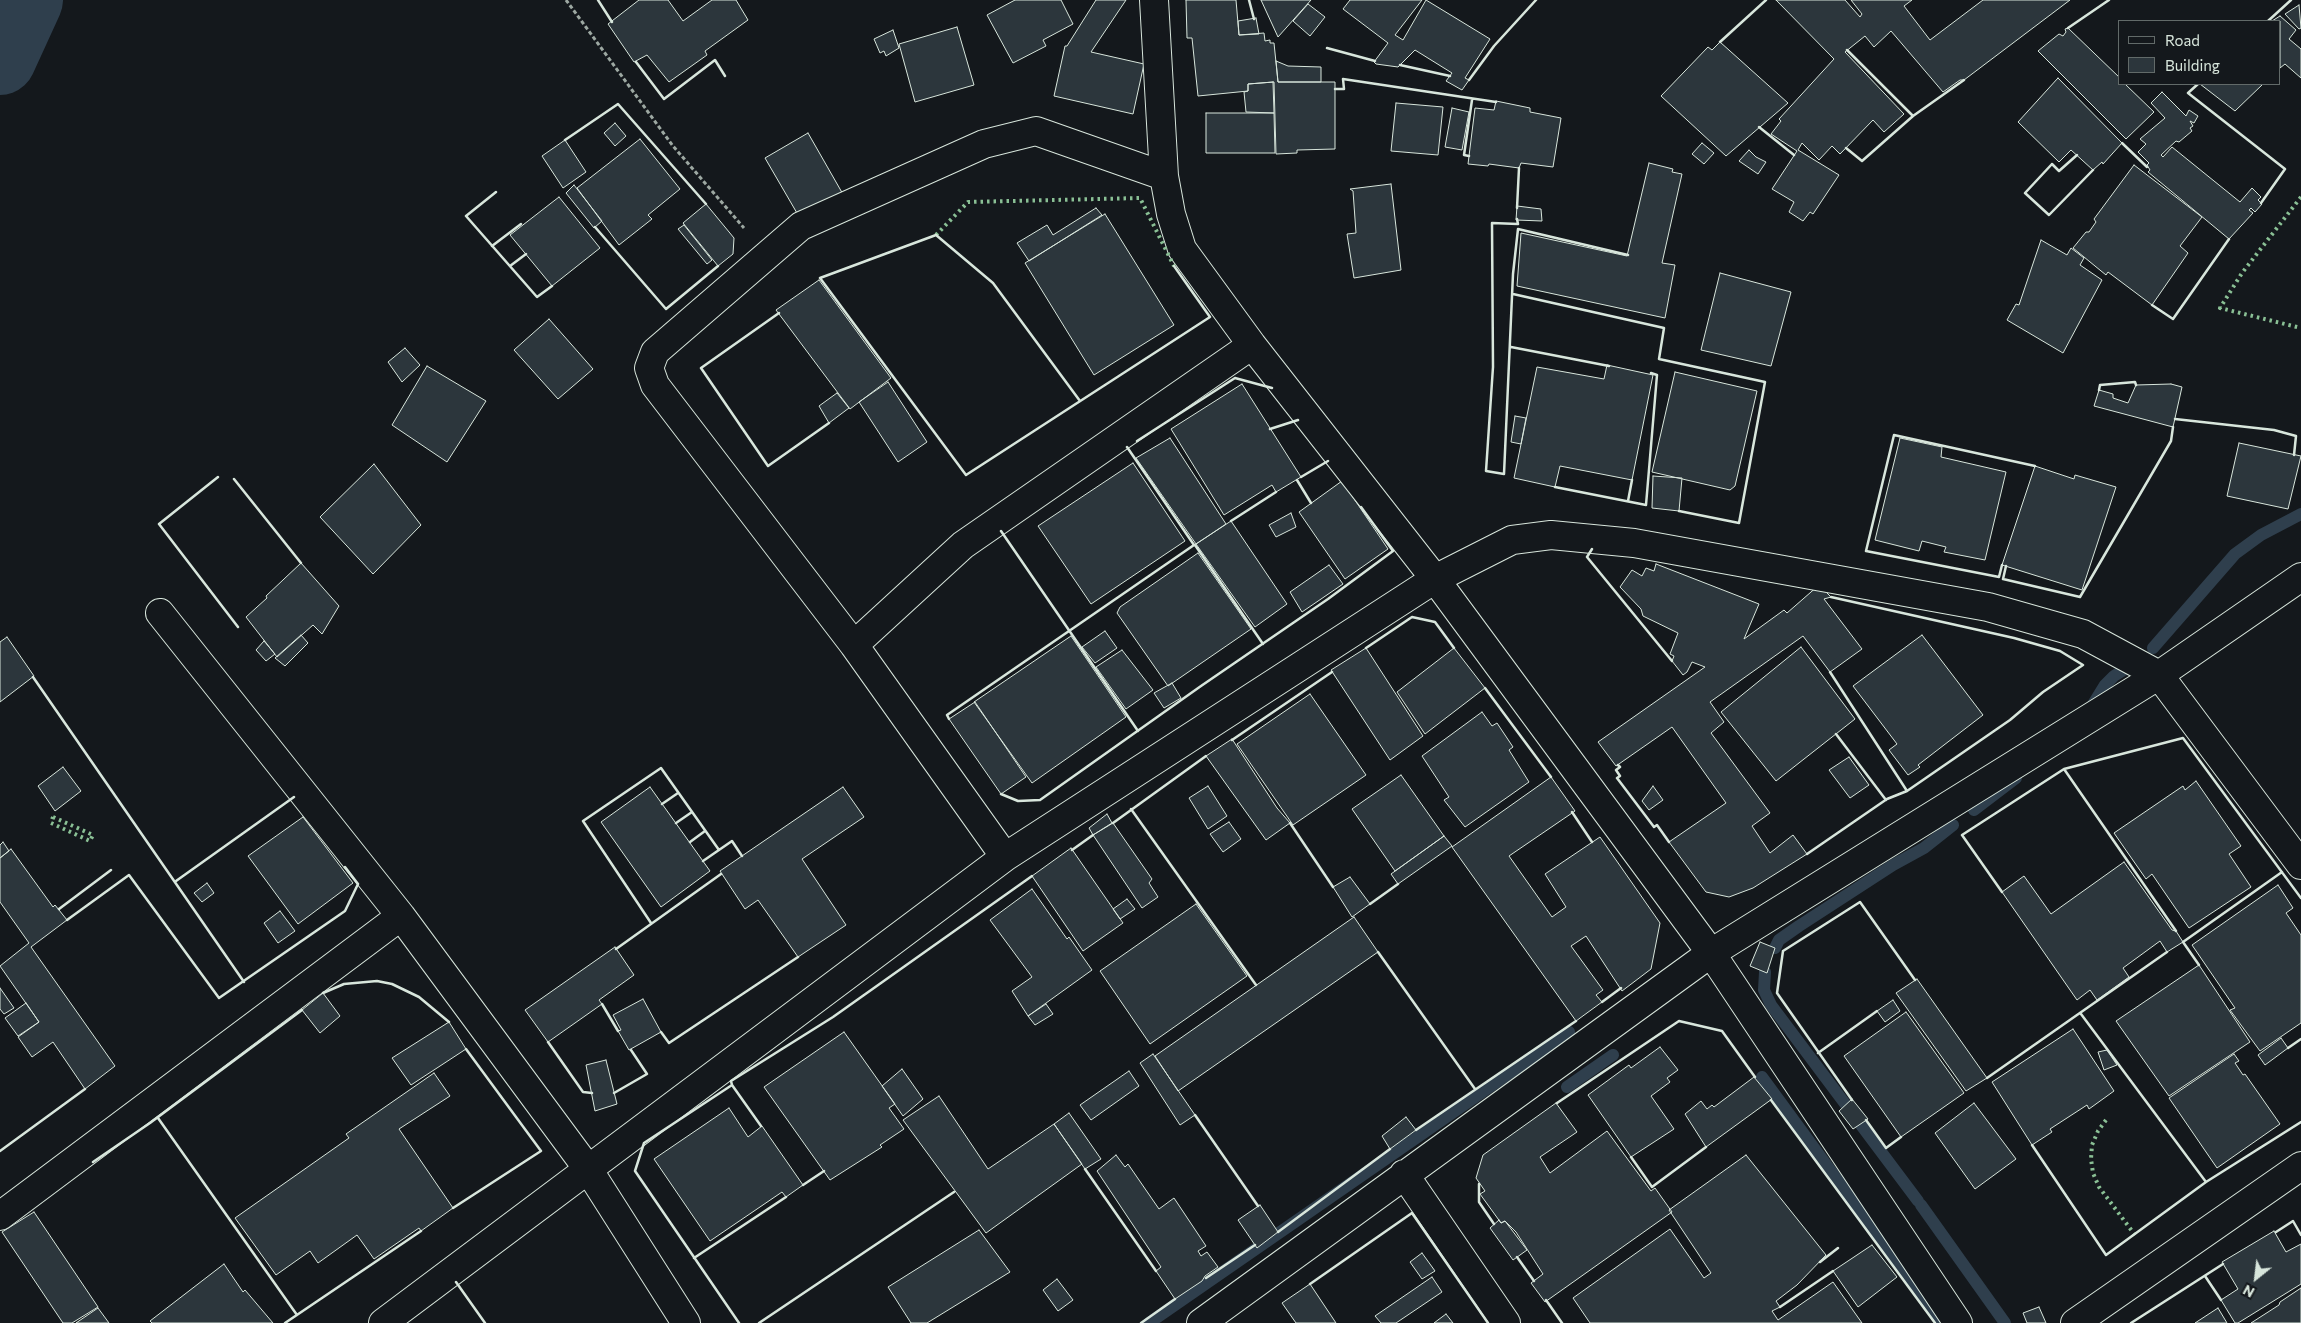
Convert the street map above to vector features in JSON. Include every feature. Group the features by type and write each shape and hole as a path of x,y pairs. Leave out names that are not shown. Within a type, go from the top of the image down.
{"street":[{"path":"1154,0 1164,176 1170,214 1182,249 1252,345 1435,579 1711,953 1958,1323"},
{"path":"1005,857 854,645 655,385 649,368 655,352 800,226 984,144 1036,131 1164,176"},
{"path":"854,645 963,545 1252,345"},
{"path":"383,1323 1005,857 1435,579 1512,540 1551,535 1634,543 1988,607 2083,634 2159,675 2301,865"},
{"path":"1201,1323 1711,953 2159,675 2301,577"},
{"path":"160,614 401,916 588,1169 686,1323"},
{"path":"0,1216 401,916"},
{"path":"2075,1323 2301,1166"},
{"path":"1404,1174 1506,1323"}],"path":[{"path":"566,0 673,146 767,255"}],"building":[{"path":"639,0 668,0 683,21 712,0 736,0 748,20 705,51 707,55 669,82 647,55 634,62 608,24"},
{"path":"1015,0 1061,0 1073,24 1043,40 1046,46 1013,63 987,15"},
{"path":"1096,0 1126,0 1091,52 1144,64 1133,114 1054,96 1065,46 1067,46"},
{"path":"1186,0 1236,0 1239,35 1264,33 1265,41 1270,40 1270,43 1274,43 1278,82 1335,82 1335,149 1297,150 1297,153 1276,154 1274,82 1248,84 1248,91 1198,96 1192,38 1187,38"},
{"path":"1261,0 1311,0 1278,37"},
{"path":"1350,0 1422,0 1395,35 1403,40 1426,0 1490,39 1465,78 1469,80 1462,90 1446,81 1452,73 1415,50 1398,67 1376,64 1374,62 1388,43 1343,9"},
{"path":"1776,0 1845,0 1860,17 1862,14 1851,0 1912,0 1904,6 1930,40 1983,0 2070,0 1964,80 1960,80 1943,92 1891,31 1874,47 1865,36 1845,52 1904,114 1884,132 1873,120 1840,154 1832,146 1819,160 1802,143 1798,150 1839,175 1813,214 1810,212 1803,221 1789,212 1794,202 1772,189 1797,151 1771,134 1781,121 1779,119 1834,59"},
{"path":"1308,4 1325,17 1310,36 1293,21"},
{"path":"2299,5 2301,28 2299,29 2285,14"},
{"path":"2280,16 2296,30 2289,39 2301,49 2301,78 2285,64 2281,67 2281,20 2274,20"},
{"path":"1256,18 1259,34 1239,35 1238,21"},
{"path":"957,27 974,85 915,102 899,44"},
{"path":"2068,28 2118,76 2118,85 2126,85 2154,112 2126,139 2038,51 2059,34 2063,36 2066,32 2065,29"},
{"path":"893,30 899,48 886,56 884,51 880,53 874,39"},
{"path":"1720,42 1788,103 1726,156 1661,96 1708,47 1712,50"},
{"path":"1276,61 1288,66 1321,67 1321,82 1278,82"},
{"path":"2058,78 2122,143 2103,164 2102,162 2093,170 2071,150 2059,162 2018,122"},
{"path":"1273,82 1274,113 1246,112 1244,92 1248,91 1248,84"},
{"path":"2201,85 2262,85 2235,111"},
{"path":"2162,92 2186,116 2189,110 2198,116 2194,123 2190,121 2193,126 2190,128 2192,131 2179,142 2176,141 2161,155 2163,157 2172,147 2240,202 2252,188 2261,197 2258,200 2262,204 2255,212 2251,208 2249,210 2253,213 2229,239 2148,172 2150,170 2147,165 2149,163 2138,152 2146,144 2140,139 2165,118 2151,103"},
{"path":"1496,101 1530,108 1530,112 1561,118 1553,167 1521,163 1519,168 1489,164 1488,166 1468,164 1475,108 1494,110"},
{"path":"1396,103 1443,107 1438,155 1391,151"},
{"path":"1452,108 1469,112 1462,150 1445,147"},
{"path":"1206,113 1274,113 1275,153 1206,153"},
{"path":"615,123 626,136 615,146 604,133"},
{"path":"808,133 844,196 801,220 765,158"},
{"path":"640,139 680,189 648,215 652,219 619,245 577,188"},
{"path":"565,140 586,172 563,188 542,156"},
{"path":"1702,143 1714,153 1704,164 1692,154"},
{"path":"1749,150 1756,157 1766,162 1758,174 1739,161"},
{"path":"1649,163 1673,169 1672,172 1682,174 1662,263 1675,265 1665,318 1517,286 1521,233 1627,256"},
{"path":"2134,165 2202,217 2180,246 2188,253 2152,305 2108,272 2106,275 2073,248 2086,232 2089,232 2096,222 2094,219"},
{"path":"1391,184 1401,270 1354,278 1347,234 1356,233 1353,191 1350,189"},
{"path":"574,185 602,221 594,228 566,193"},
{"path":"559,197 600,248 552,286 510,235"},
{"path":"706,204 734,238 733,254 718,266 683,223"},
{"path":"1517,206 1541,209 1542,221 1516,220"},
{"path":"1096,208 1102,215 1029,261 1017,243 1047,225 1053,235"},
{"path":"1105,214 1174,325 1094,375 1025,263"},
{"path":"684,225 712,260 707,264 678,229"},
{"path":"2041,240 2067,255 2071,248 2084,258 2080,265 2102,280 2063,353 2007,320 2016,304 2019,305"},
{"path":"1720,273 1791,292 1771,366 1701,350"},
{"path":"819,280 891,378 850,409 776,310"},
{"path":"549,319 593,369 558,399 514,350"},
{"path":"405,348 420,365 402,382 388,362"},
{"path":"1607,365 1653,375 1632,480 1560,466 1555,487 1514,478 1537,367 1604,379"},
{"path":"427,366 486,401 447,462 392,425"},
{"path":"1675,372 1757,391 1735,486 1730,490 1652,472"},
{"path":"888,382 927,442 898,462 859,402"},
{"path":"1242,384 1301,477 1276,492 1272,485 1224,515 1171,429"},
{"path":"2171,384 2182,387 2173,427 2094,406 2099,390 2113,394 2113,398 2128,403 2136,385"},
{"path":"837,393 849,408 829,423 819,406"},
{"path":"1515,416 1526,418 1521,444 1511,442"},
{"path":"1170,438 1226,524 1196,544 1136,458"},
{"path":"1900,438 1942,447 1941,457 2006,472 1985,560 1944,552 1946,547 1922,541 1919,551 1875,540"},
{"path":"2239,443 2301,456 2288,509 2227,496"},
{"path":"1133,463 1185,541 1091,604 1038,526"},
{"path":"374,464 421,525 373,574 320,517"},
{"path":"2035,466 2074,479 2075,475 2116,487 2082,590 2002,565"},
{"path":"1653,476 1682,478 1679,511 1652,508"},
{"path":"1342,481 1388,549 1345,579 1299,512"},
{"path":"1291,513 1296,527 1276,537 1269,525"},
{"path":"1231,521 1287,604 1255,627 1196,544"},
{"path":"1198,553 1251,629 1168,686 1117,613 1120,607"},
{"path":"301,563 339,606 322,634 313,625 277,657 246,617"},
{"path":"1656,564 1759,604 1744,639 1784,610 1787,613 1819,585 1831,597 1824,599 1862,649 1830,672 1803,636 1710,702 1724,722 1711,733 1770,813 1752,826 1770,853 1793,835 1807,854 1753,888 1729,897 1706,892 1669,842 1726,803 1672,727 1616,766 1598,742 1705,667 1692,662 1687,672 1683,675 1672,661 1674,656 1670,654 1678,633 1643,616 1641,609 1620,587 1632,570 1642,576 1646,568 1654,571"},
{"path":"1329,565 1343,584 1302,612 1290,592"},
{"path":"1105,631 1117,648 1095,663 1082,647"},
{"path":"301,635 308,643 285,666 275,658"},
{"path":"1922,635 1983,715 1918,765 1920,767 1908,775 1889,750 1897,744 1853,686"},
{"path":"1071,636 1126,717 1032,783 974,702"},
{"path":"7,637 34,676 0,702 0,642"},
{"path":"264,641 275,654 266,661 256,650"},
{"path":"1801,647 1855,719 1776,781 1721,712"},
{"path":"1366,648 1423,736 1390,760 1331,670"},
{"path":"1454,648 1485,688 1425,734 1397,692"},
{"path":"1122,650 1153,690 1126,709 1096,667"},
{"path":"1172,683 1181,698 1164,708 1154,693"},
{"path":"1310,694 1366,775 1293,825 1237,744"},
{"path":"975,702 1026,777 1001,794 949,719"},
{"path":"1482,712 1492,726 1497,723 1513,747 1509,750 1529,782 1465,827 1444,800 1449,797 1422,756"},
{"path":"1232,739 1277,808 1290,823 1266,840 1206,756"},
{"path":"1849,757 1869,785 1850,798 1829,770"},
{"path":"63,767 81,791 55,811 38,786"},
{"path":"1401,775 1444,836 1395,871 1352,809"},
{"path":"1551,777 1575,811 1509,856 1552,917 1566,907 1545,874 1600,837 1660,923 1651,969 1622,991 1586,936 1571,946 1603,990 1596,995 1602,1002 1576,1021 1452,847"},
{"path":"2196,781 2241,846 2229,854 2251,887 2189,928 2152,874 2146,879 2114,833 2183,786 2185,790"},
{"path":"1208,786 1227,816 1208,829 1189,798"},
{"path":"1653,786 1663,800 1649,810 1642,801"},
{"path":"650,787 710,871 661,907 601,822"},
{"path":"843,787 864,817 802,859 846,925 798,957 758,900 745,909 720,871"},
{"path":"1107,814 1112,823 1093,835 1089,828"},
{"path":"303,817 353,883 298,924 248,856"},
{"path":"1229,822 1241,839 1223,852 1210,834"},
{"path":"1113,823 1152,879 1149,883 1158,897 1142,908 1093,835"},
{"path":"1444,836 1452,846 1398,884 1391,874"},
{"path":"3,842 9,851 0,858 0,845"},
{"path":"1071,848 1123,923 1083,951 1032,876"},
{"path":"11,849 53,907 55,905 67,920 31,947 115,1066 85,1089 53,1042 32,1057 18,1037 39,1022 0,966 29,943 0,902 0,858"},
{"path":"2124,862 2172,930 2176,931 2183,942 2167,952 2160,941 2123,968 2129,977 2097,1000 2090,990 2077,1000 2002,892 2024,876 2051,914"},
{"path":"1350,877 1370,904 1352,917 1333,887"},
{"path":"207,883 214,893 202,902 194,893"},
{"path":"2278,885 2293,908 2286,913 2301,935 2301,1023 2260,1051 2230,1010 2235,1008 2192,945"},
{"path":"1032,889 1067,939 1069,937 1092,970 1028,1016 1012,991 1032,977 990,920"},
{"path":"1127,899 1135,909 1120,919 1113,909"},
{"path":"1196,904 1247,976 1150,1044 1100,971"},
{"path":"280,911 295,931 278,943 264,923"},
{"path":"1354,917 1378,952 1178,1091 1155,1056"},
{"path":"1760,942 1775,948 1767,973 1750,966"},
{"path":"615,947 634,975 599,1000 602,1004 548,1042 525,1010"},
{"path":"2199,965 2250,1042 2169,1096 2116,1021"},
{"path":"1917,979 1987,1078 1966,1091 1896,993"},
{"path":"0,988 14,1008 4,1014 0,1009"},
{"path":"323,993 340,1016 320,1033 302,1010"},
{"path":"643,999 661,1032 629,1050 618,1031 621,1030 613,1015"},
{"path":"1893,1000 1900,1011 1885,1022 1877,1011"},
{"path":"26,1003 39,1022 18,1036 5,1018"},
{"path":"1046,1004 1053,1014 1035,1025 1028,1016"},
{"path":"1906,1012 1964,1093 1901,1137 1844,1056"},
{"path":"449,1022 466,1049 411,1085 392,1058"},
{"path":"2073,1029 2114,1091 2089,1109 2087,1105 2050,1129 2052,1132 2032,1145 1992,1082"},
{"path":"844,1032 895,1104 889,1108 904,1129 880,1145 882,1147 830,1180 764,1087"},
{"path":"2281,1038 2288,1048 2265,1065 2258,1055"},
{"path":"1660,1047 1678,1070 1667,1078 1670,1082 1651,1096 1674,1129 1631,1157 1588,1095 1629,1065 1631,1068"},
{"path":"2107,1050 2117,1065 2104,1070 2098,1052"},
{"path":"1153,1054 1195,1115 1180,1125 1140,1063"},
{"path":"2234,1054 2239,1061 2235,1063 2243,1075 2245,1074 2280,1124 2217,1168 2169,1098"},
{"path":"606,1060 617,1104 595,1111 586,1065"},
{"path":"902,1069 923,1099 903,1116 882,1086"},
{"path":"1129,1071 1139,1086 1091,1120 1080,1105"},
{"path":"434,1073 450,1096 399,1129 453,1208 421,1231 419,1228 374,1259 357,1235 318,1263 310,1251 276,1275 235,1218 349,1138 346,1134"},
{"path":"1754,1077 1772,1099 1706,1147 1685,1114 1701,1101 1707,1109 1712,1105 1714,1107"},
{"path":"939,1096 988,1169 1054,1124 1082,1164 986,1233 903,1120"},
{"path":"1852,1099 1868,1119 1853,1129 1839,1111"},
{"path":"1556,1103 1577,1132 1540,1157 1550,1173 1607,1131 1651,1191 1655,1188 1672,1212 1545,1302 1531,1283 1543,1274 1516,1232 1505,1221 1501,1223 1480,1194 1485,1191 1476,1178 1483,1155"},
{"path":"1974,1103 2016,1159 1975,1189 1935,1133"},
{"path":"729,1108 748,1137 762,1126 803,1185 786,1197 782,1192 710,1241 654,1159"},
{"path":"1069,1113 1101,1159 1085,1169 1054,1124"},
{"path":"1406,1117 1416,1130 1390,1149 1382,1136"},
{"path":"1116,1155 1125,1167 1128,1164 1159,1209 1174,1198 1206,1246 1198,1251 1201,1256 1207,1252 1218,1267 1205,1276 1202,1281 1175,1299 1156,1271 1161,1267 1097,1171"},
{"path":"1746,1155 1826,1255 1797,1285 1776,1301 1780,1307 1772,1311 1778,1320 1833,1282 1862,1323 1590,1323 1573,1298 1670,1229 1704,1278 1711,1273 1669,1210"},
{"path":"1260,1205 1278,1232 1257,1248 1238,1220"},
{"path":"34,1212 98,1307 72,1323 63,1323 2,1232"},
{"path":"1499,1220 1501,1223 1505,1221 1527,1250 1513,1260 1490,1228"},
{"path":"979,1230 1010,1272 927,1323 911,1323 888,1287"},
{"path":"2274,1231 2286,1252 2301,1244 2301,1284 2238,1323 2235,1323 2221,1300 2238,1289 2222,1262"},
{"path":"1872,1245 1897,1277 1858,1307 1833,1271"},
{"path":"1422,1253 1435,1271 1422,1279 1410,1262"},
{"path":"224,1264 243,1292 245,1290 273,1323 152,1323 150,1321"},
{"path":"1432,1277 1442,1292 1396,1323 1381,1323 1375,1316"},
{"path":"1057,1279 1073,1300 1058,1311 1043,1290"},
{"path":"1310,1284 1336,1323 1296,1323 1282,1303"},
{"path":"2301,1288 2301,1323 2251,1323 2279,1305 2280,1302"},
{"path":"2039,1307 2046,1323 2027,1323 2023,1313"},
{"path":"98,1308 109,1323 76,1323"},
{"path":"2218,1308 2227,1323 2195,1323"},
{"path":"1446,1314 1453,1323 1434,1323"}],"waterway":[{"path":"0,59 27,0"},
{"path":"2153,648 2235,554 2261,535 2301,514"},
{"path":"2089,711 2105,685 2114,676 2130,666"},
{"path":"1974,810 2016,778"},
{"path":"1775,948 1779,940 1799,926 1893,865 1924,848 1953,825"},
{"path":"1765,972 1764,990 1771,1005 1918,1201"},
{"path":"1149,1323 1569,1032"},
{"path":"1567,1087 1613,1055"},
{"path":"1762,1077 1941,1321"},
{"path":"1921,1205 2005,1323"}],"hedge":[{"path":"2301,197 2242,273 2220,308 2301,328"},
{"path":"936,235 968,202 1140,198 1174,266"},
{"path":"53,817 93,835 90,841 51,823 53,817"},
{"path":"2106,1120 2098,1131 2092,1145 2093,1173 2099,1187 2135,1235"}],"wall":[{"path":"598,0 612,22"},
{"path":"1249,0 1254,19"},
{"path":"1469,80 1494,46 1536,0"},
{"path":"1720,42 1766,0"},
{"path":"2068,28 2109,0"},
{"path":"2269,20 2291,0"},
{"path":"1327,48 1375,61"},
{"path":"1847,50 1913,116"},
{"path":"636,62 664,99 715,60 725,76"},
{"path":"1400,65 1450,76"},
{"path":"1335,89 1344,89 1343,79 1496,102"},
{"path":"1846,148 1862,161 1913,116 1964,80"},
{"path":"2197,85 2188,93 2285,169 2261,203"},
{"path":"1469,156 1464,155 1472,100"},
{"path":"565,140 618,104 706,204"},
{"path":"1759,127 1794,155"},
{"path":"2122,143 2147,167"},
{"path":"2077,155 2059,171 2052,164 2025,193 2049,215 2093,170"},
{"path":"1517,208 1519,168"},
{"path":"496,192 466,216 537,297 552,286"},
{"path":"1517,219 1518,224 1492,223 1493,367 1486,471 1504,474 1513,274 1518,229 1628,255"},
{"path":"492,246 521,224"},
{"path":"595,227 666,309 718,266"},
{"path":"1080,401 993,283 936,235 820,278 966,475 1210,317 1174,266"},
{"path":"2152,305 2173,319 2229,239"},
{"path":"510,266 526,254"},
{"path":"1513,294 1664,328 1659,359 1765,382 1739,523 1679,511"},
{"path":"779,313 701,368 768,466 829,423"},
{"path":"1511,347 1609,366"},
{"path":"1555,487 1646,505 1657,375 1651,373"},
{"path":"1137,441 1235,378 1272,388"},
{"path":"2099,390 2100,385 2135,382 2136,385"},
{"path":"2175,419 2274,430 2296,436 2294,455"},
{"path":"1270,429 1298,420"},
{"path":"2006,566 2003,579 2080,597 2171,441 2173,427"},
{"path":"2002,565 1999,577 1866,551 1894,435 2035,466"},
{"path":"949,719 947,715 1194,545 1127,447"},
{"path":"1301,477 1328,461"},
{"path":"218,477 159,524 238,627"},
{"path":"234,479 301,563"},
{"path":"1297,480 1311,503"},
{"path":"1628,501 1632,480"},
{"path":"1231,521 1276,492"},
{"path":"1001,794 1018,801 1040,800 1328,599 1393,551 1361,507"},
{"path":"1001,531 1138,731"},
{"path":"1195,545 1263,644"},
{"path":"1592,549 1587,557 1672,661"},
{"path":"1807,854 1887,799 1907,791 2010,720 2043,692 2083,665 2060,651 2014,638 1831,597"},
{"path":"1366,648 1412,617 1435,622 1454,648"},
{"path":"1232,740 1332,672"},
{"path":"1830,672 1907,791"},
{"path":"33,677 244,982"},
{"path":"1485,688 1551,777"},
{"path":"1836,734 1886,800"},
{"path":"2002,892 1962,835 2064,769 2183,738 2301,898"},
{"path":"1113,823 1206,756"},
{"path":"1618,765 1620,767 1616,770 1620,776 1617,778 1654,827 1657,825 1669,842"},
{"path":"651,923 583,821 661,768 719,850"},
{"path":"2064,769 2176,931"},
{"path":"662,804 678,793"},
{"path":"176,881 294,797"},
{"path":"1131,809 1256,985"},
{"path":"676,823 692,812"},
{"path":"1572,812 1592,842"},
{"path":"1290,823 1333,887"},
{"path":"690,842 705,831"},
{"path":"1072,850 1093,835"},
{"path":"703,861 732,841 742,856"},
{"path":"67,920 129,875 219,998 345,911 358,884 345,867"},
{"path":"59,909 111,870"},
{"path":"2199,965 2183,942 2282,872"},
{"path":"616,949 721,874"},
{"path":"739,1323 635,1171 644,1143 732,1085 731,1081 833,1017 1032,876"},
{"path":"1370,904 1398,884"},
{"path":"1852,1100 1777,993 1783,951 1860,902 1915,980"},
{"path":"1378,952 1475,1089"},
{"path":"1987,1078 2167,952"},
{"path":"661,1032 669,1043 798,957"},
{"path":"323,993 344,984 377,981 392,984 419,997 449,1022"},
{"path":"1602,1002 1621,988"},
{"path":"602,1004 618,1031"},
{"path":"93,1162 150,1123 302,1010"},
{"path":"1818,1053 1877,1011"},
{"path":"2081,1014 2206,1182"},
{"path":"1416,1130 1576,1021"},
{"path":"1557,1103 1679,1021 1722,1031 1755,1077"},
{"path":"2288,1048 2301,1039"},
{"path":"548,1042 583,1092 592,1093"},
{"path":"453,1208 541,1151 466,1049"},
{"path":"614,1093 647,1074 631,1050"},
{"path":"732,1085 761,1126"},
{"path":"0,1151 85,1089"},
{"path":"1771,1100 1935,1323"},
{"path":"1195,1115 1258,1206"},
{"path":"158,1118 297,1315"},
{"path":"1866,1120 1886,1148 1901,1137"},
{"path":"2032,1145 2106,1255 2206,1182 2301,1122"},
{"path":"1631,1157 1652,1187 1706,1147"},
{"path":"1278,1232 1390,1149"},
{"path":"1085,1169 1156,1271"},
{"path":"803,1185 824,1171"},
{"path":"1479,1184 1479,1202 1494,1224"},
{"path":"759,1323 954,1192"},
{"path":"694,1258 786,1197"},
{"path":"1310,1284 1412,1213 1488,1323"},
{"path":"2276,1232 2293,1221 2301,1235"},
{"path":"285,1323 421,1231"},
{"path":"1206,1278 1255,1245"},
{"path":"1820,1262 1838,1248"},
{"path":"1517,1257 1534,1281"},
{"path":"2131,1323 2223,1264"},
{"path":"1780,1307 1833,1271"},
{"path":"2205,1276 2221,1300"},
{"path":"456,1282 485,1323"},
{"path":"1141,1323 1175,1299"},
{"path":"1546,1300 1562,1323"}]}
